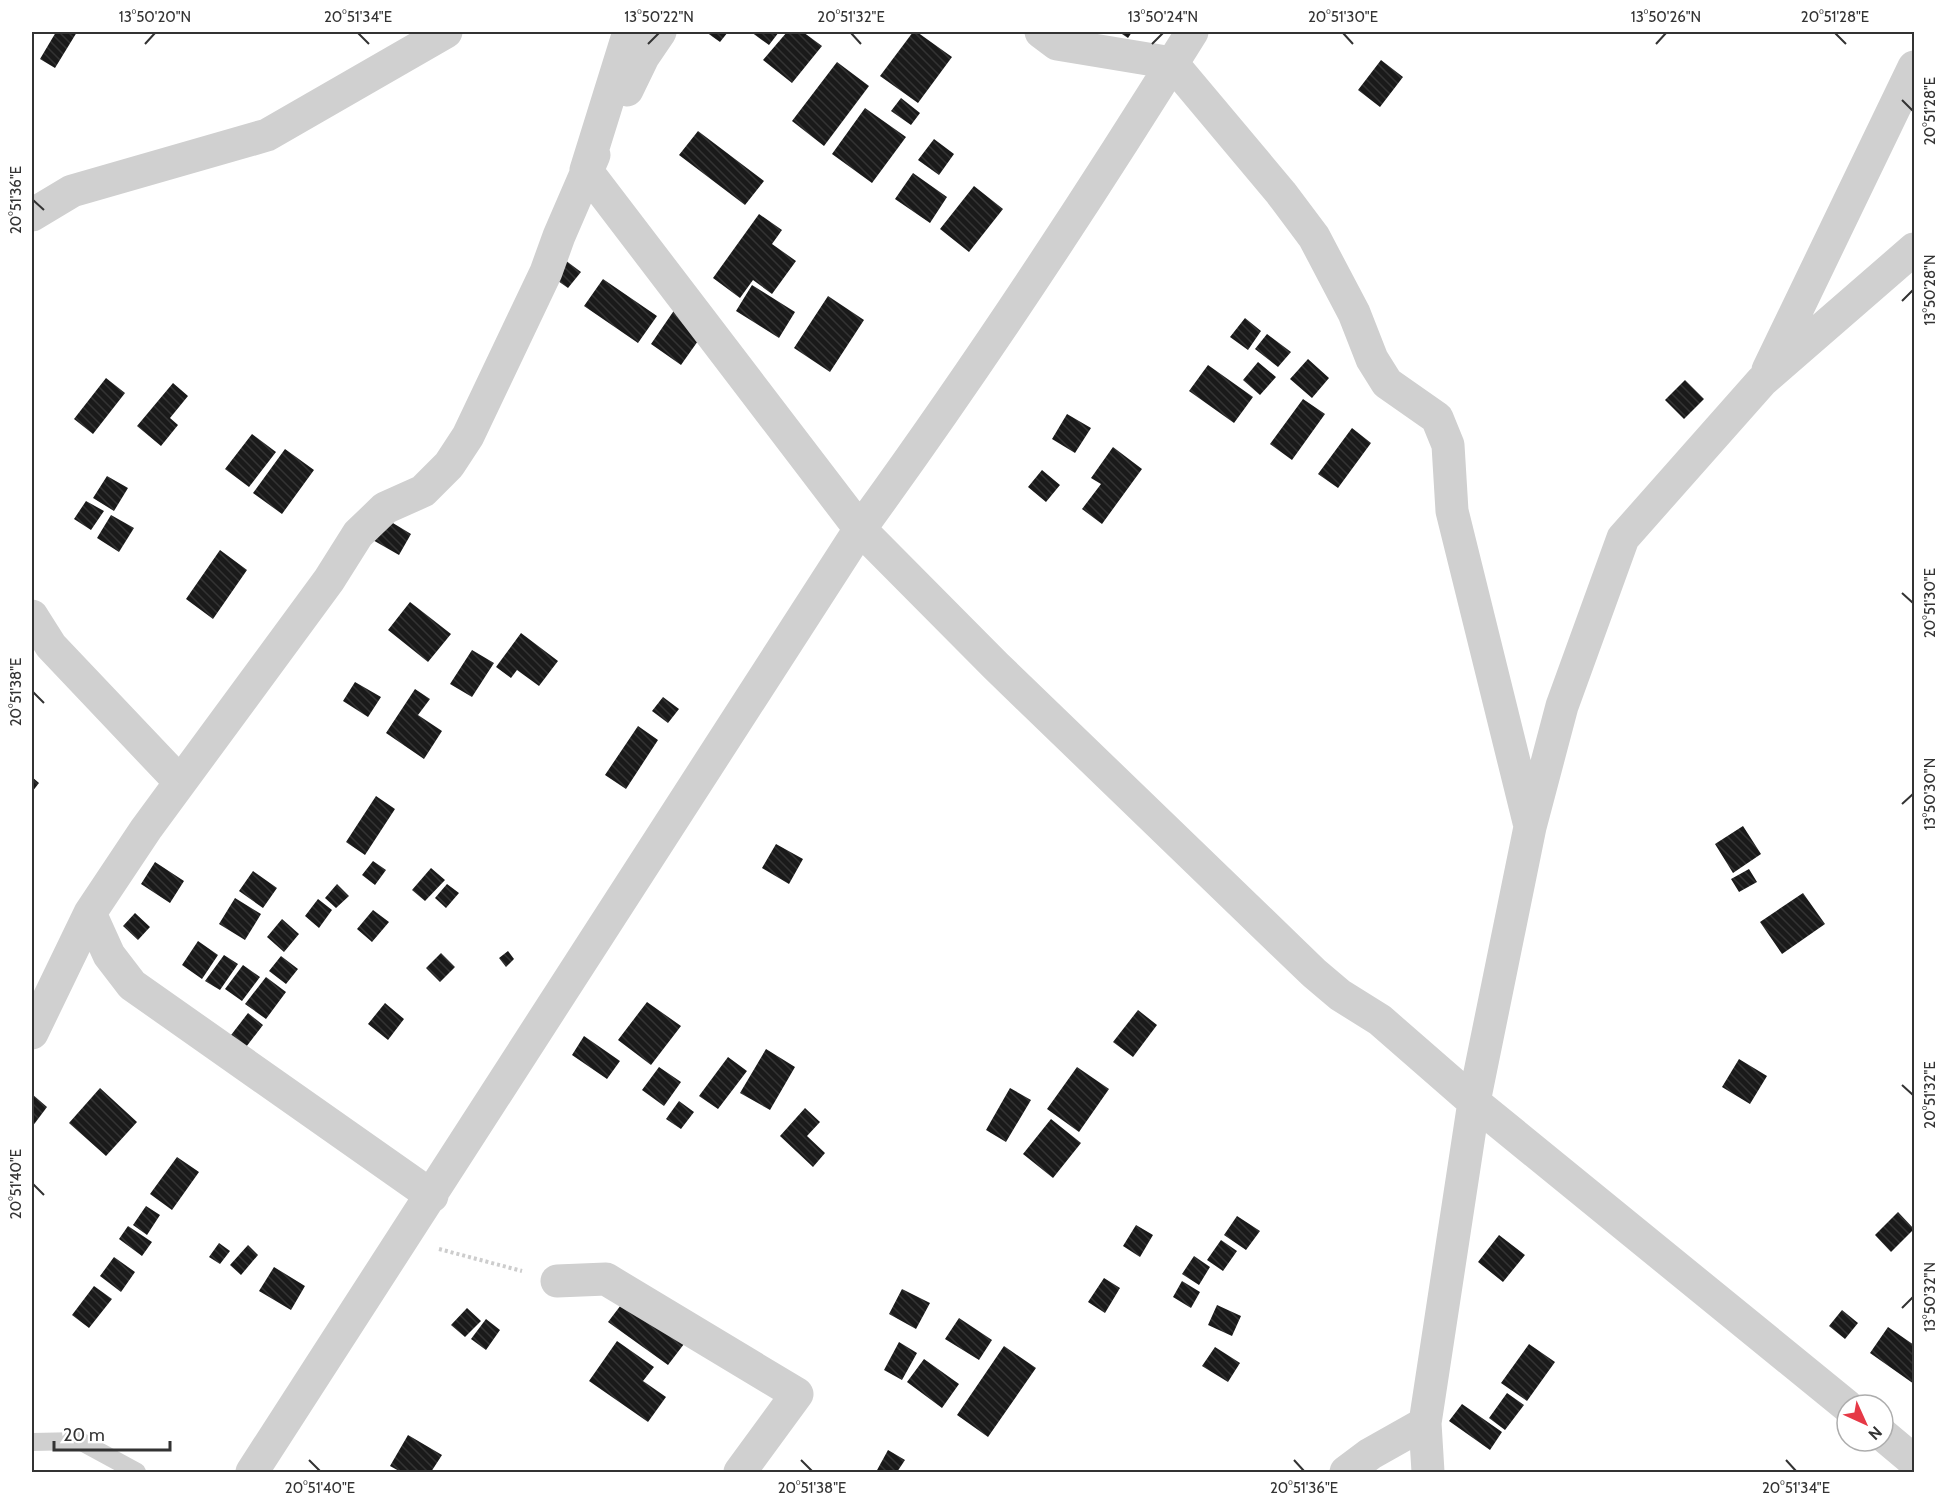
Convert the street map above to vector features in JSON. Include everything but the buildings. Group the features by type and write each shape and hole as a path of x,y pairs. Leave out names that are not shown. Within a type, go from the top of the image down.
{"street":[{"path":"32,215 72,191 267,135 446,32"},
{"path":"32,1033 90,913 146,829 329,580 358,534 385,508 423,491 449,465 468,436 546,272 586,170 629,32"},
{"path":"586,170 643,57 660,32"},
{"path":"1041,32 1057,44 1172,63 1281,193 1314,237 1354,313 1372,359 1387,383 1437,418 1448,446 1452,511 1530,827"},
{"path":"252,1473 860,529 926,440 1192,32"},
{"path":"1762,381 1914,67"},
{"path":"586,170 860,529 996,666 1314,973 1340,995 1380,1020 1474,1102 1835,1396"},
{"path":"1428,1473 1425,1422 1474,1102 1530,827 1562,706 1623,538 1762,381 1914,249"},
{"path":"32,616 51,646 180,782"},
{"path":"90,913 109,955 132,985 432,1196"},
{"path":"557,1281 606,1279 797,1394 740,1473"},
{"path":"1346,1473 1370,1454 1425,1422"},
{"path":"1895,1445 1914,1461"}],"lane":[{"path":"32,1442 80,1442 137,1473"}],"path":[{"path":"404,1239 557,1281"}]}
